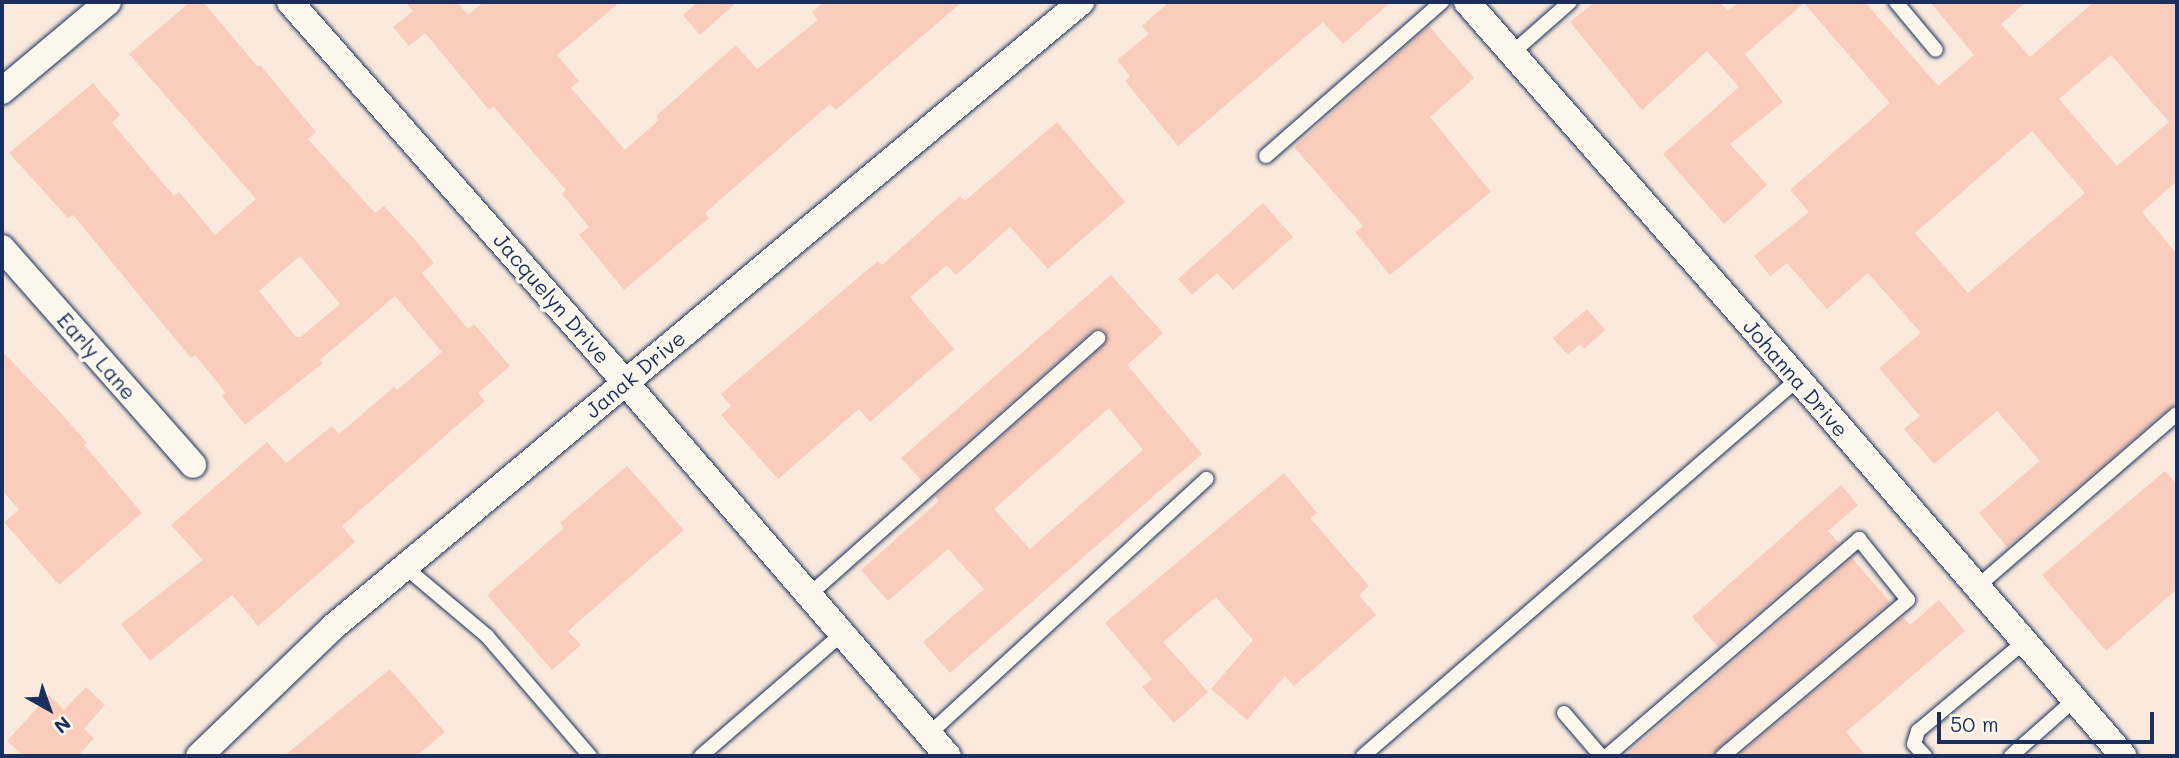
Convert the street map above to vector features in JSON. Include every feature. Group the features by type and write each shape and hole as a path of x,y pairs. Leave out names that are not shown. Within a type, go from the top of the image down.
{"street":[{"path":"2,91 108,2"},
{"name":"Jacquelyn Drive","path":"290,2 625,382 948,756"},
{"name":"Janak Drive","path":"199,756 333,627 1081,2"},
{"name":"Johanna Drive","path":"1467,2 1798,379 2123,756"},
{"name":"Early Lane","path":"2,248 193,465"}],"lane":[{"path":"1266,156 1442,2"},
{"path":"1512,53 1570,2"},
{"path":"1896,2 1936,50"},
{"path":"809,595 1098,338"},
{"path":"1363,756 1798,379"},
{"path":"1977,587 2177,414"},
{"path":"929,734 1206,479"},
{"path":"1607,756 1859,539 1908,600 1723,756"},
{"path":"405,567 486,636 590,756"},
{"path":"701,756 842,634"},
{"path":"1925,756 1914,744 1918,731 2024,642"},
{"path":"2011,756 2074,700"},
{"path":"1564,713 1601,756"}],"building":[{"path":"190,2 203,2 316,132 308,139 375,213 384,206 415,240 434,263 422,273 468,329 474,324 510,366 478,393 485,401 342,526 355,542 258,626 232,595 150,661 121,624 203,560 171,525 267,442 286,463 332,426 339,434 394,387 397,390 442,352 395,296 320,360 323,363 245,425 222,396 226,393 195,355 191,358 73,215 68,218 9,153 93,83 120,115 112,123 174,196 179,192 215,235 256,199 129,54","holes":["300,256 340,304 301,337 296,337 259,291"]},
{"path":"405,2 457,2 468,15 484,2 620,2 557,55 579,81 571,88 625,150 659,120 656,116 736,45 757,69 818,20 812,12 824,2 962,2 836,110 830,104 705,213 709,218 624,290 579,235 589,227 562,194 566,190 493,106 489,110 425,33 409,46 393,27 413,11"},
{"path":"698,2 737,2 700,35 683,15"},
{"path":"1169,2 1391,2 1343,44 1323,22 1178,146 1125,81 1130,76 1117,60 1149,34 1142,26"},
{"path":"1595,2 1719,2 1728,11 1739,2 1865,2 1938,86 1974,55 1930,2 2026,2 2001,24 2030,57 2094,2 2177,2 2177,181 2142,212 2177,254 2177,402 2007,547 1979,513 2040,461 1997,411 1934,464 1904,429 1920,416 1879,368 1921,333 1868,273 1827,309 1787,263 1770,276 1754,256 1809,212 1790,190 1890,103 1804,3 1745,54 1783,102 1730,144 1767,185 1724,224 1663,154 1739,87 1707,51 1642,110 1570,22","holes":["2111,55 2169,122 2117,166 2059,99","2032,131 2085,193 1968,293 1915,233"]},
{"path":"1429,26 1474,78 1430,117 1491,192 1390,275 1355,232 1363,226 1294,147"},
{"path":"1057,122 1125,202 1048,269 1010,227 956,275 947,265 910,297 954,349 870,422 859,409 778,479 721,415 731,406 721,394 878,261 882,265 960,196 965,201"},
{"path":"1263,203 1293,237 1233,290 1217,273 1192,295 1178,279"},
{"path":"1111,275 1163,333 1127,365 1202,454 950,673 923,642 984,589 948,549 888,601 861,570 939,501 935,496 1104,345 1106,332 1100,329 1092,331 922,481 901,458","holes":["1109,408 1143,450 1030,549 994,509"]},
{"path":"1587,309 1605,330 1584,349 1580,344 1568,355 1553,338"},
{"path":"2,351 87,443 84,445 142,513 59,585 4,522 19,510 2,490"},
{"path":"627,466 684,530 568,631 581,645 552,670 487,595 564,528 560,523"},
{"path":"2165,471 2177,484 2177,589 2106,651 2042,575"},
{"path":"1284,473 1317,513 1310,518 1369,586 1359,595 1376,615 1294,686 1285,676 1247,720 1211,689 1253,640 1216,597 1163,642 1208,692 1174,723 1142,687 1152,679 1105,623"},
{"path":"1841,485 1858,505 1828,531 1839,543 1718,647 1692,617"},
{"path":"1852,558 1890,602 1717,749 1714,756 1625,756"},
{"path":"1939,600 1965,631 1846,732 1866,756 1738,756 1903,617 1910,625"},
{"path":"390,669 445,732 416,756 284,756"},
{"path":"86,687 105,705 84,729 94,738 78,756 24,756 7,741 49,695 64,710"}]}
